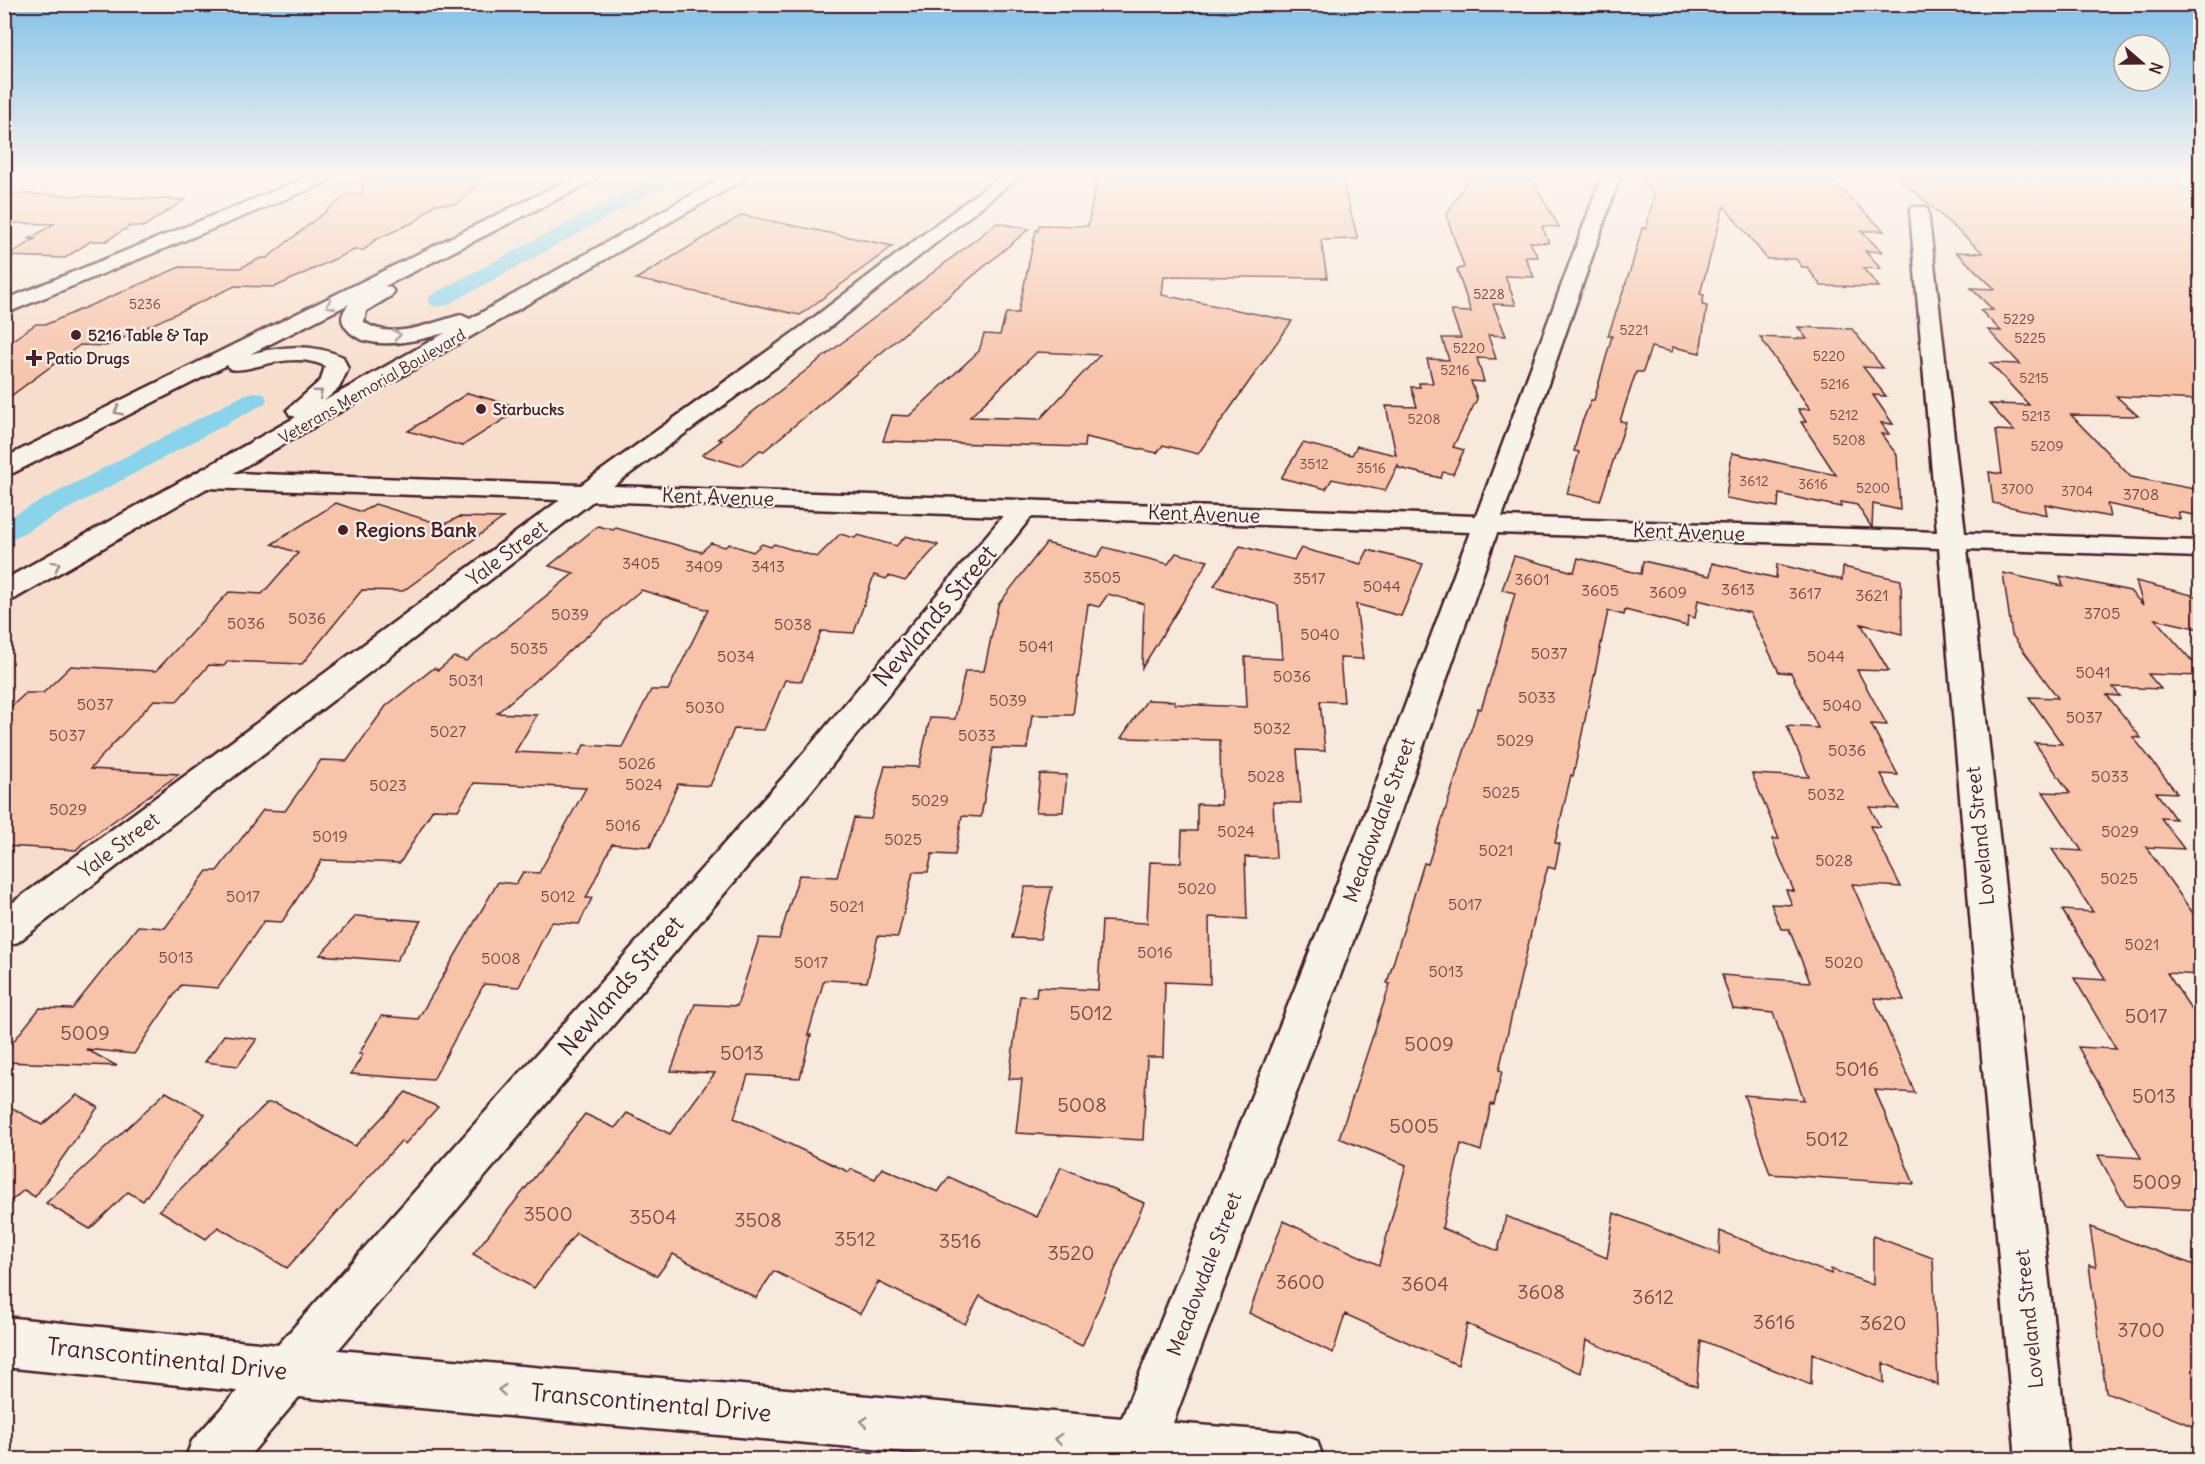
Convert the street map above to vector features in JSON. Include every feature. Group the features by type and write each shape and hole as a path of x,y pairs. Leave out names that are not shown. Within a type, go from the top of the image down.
{"street":[{"path":"4,309 161,244"},
{"path":"4,468 451,244"},
{"path":"454,244 445,257 356,309 353,322 357,328 385,337 413,333 439,328 520,300"},
{"name":"Veterans Memorial Boulevard","path":"4,593 207,480 617,244"},
{"name":"Yale Street","path":"4,932 588,492 812,330 923,244"},
{"name":"Meadowdale Street","path":"1135,1452 1375,834 1586,244"},
{"name":"Loveland Street","path":"1922,244 2043,1460"},
{"path":"145,398 238,364 268,357 310,354 335,362 336,375 323,391 207,480"},
{"name":"Kent Avenue","path":"207,480 2200,549"},
{"name":"Newlands Street","path":"211,1460 799,782 1025,507"},
{"name":"Transcontinental Drive","path":"4,1342 1135,1452 1298,1460"}],"shaded area":[{"path":"177,244 911,244 5,914 5,316"}],"building":[{"path":"26,244 86,244 65,258 7,256"},
{"path":"284,244 370,244 364,250 354,250 275,287 235,286 106,346 80,345 4,401 4,346 36,324 47,324 180,267 240,268 261,258 267,258"},
{"path":"693,244 893,246 800,315 636,279"},
{"path":"969,244 1011,244 764,451 760,450 740,466 702,455 722,440 718,439"},
{"path":"1033,244 1322,244 1327,278 1164,276 1162,295 1292,321 1198,454 1163,445 1157,453 1085,437 1084,447 883,441 892,415 909,416 979,351 984,334 1000,335 1006,313 1018,313","holes":["1037,352 1100,355 1040,419 970,417"]},
{"path":"1456,244 1531,244 1538,257 1525,257 1534,277 1505,276 1516,305 1493,304 1506,336 1488,335 1496,359 1477,358 1484,382 1471,381 1477,399 1453,447 1464,450 1453,474 1443,472 1441,478 1399,468 1398,465 1385,491 1332,479 1326,489 1281,478 1303,443 1352,455 1357,446 1396,455 1386,406 1417,407 1411,387 1420,387 1419,383 1433,383 1427,359 1449,360 1442,338 1461,338 1451,311 1471,312 1457,270 1464,267"},
{"path":"1638,244 1714,244 1700,294 1704,295 1702,305 1707,306 1700,353 1673,347 1672,352 1651,347 1643,372 1636,372 1620,421 1626,422 1600,501 1567,494 1579,452 1574,451 1581,425 1591,400 1594,400 1612,336 1608,336"},
{"path":"1755,244 1874,244 1882,252 1865,251 1881,269 1863,268 1879,287 1821,286 1807,267 1802,267 1796,259 1767,259"},
{"path":"1973,244 2200,244 2200,400 2116,396 2138,416 2071,415 2131,477 2200,490 2200,516 2178,512 2180,519 2107,504 2110,517 2045,504 2047,515 1993,503 1989,472 2002,474 1996,430 2014,431 1989,404 2029,405 1990,363 2020,364 1988,330 2001,331 1980,310 1993,310 1971,288 1995,289 1956,252 1983,253"},
{"path":"1798,327 1852,329 1883,368 1863,367 1886,396 1873,395 1893,424 1881,423 1889,434 1881,434 1897,455 1900,510 1873,504 1872,528 1857,505 1841,502 1841,507 1779,494 1778,507 1726,498 1732,453 1836,475 1801,422 1806,422 1798,409 1810,409 1760,337 1807,339"},
{"path":"468,393 522,408 462,446 408,431"},
{"path":"336,503 362,512 375,504 443,525 459,517 503,518 403,591 362,590 302,664 228,661 224,666 209,665 177,701 154,700 90,769 179,774 76,850 4,846 4,713 26,693 43,693 71,666 156,671 229,592 262,594 298,553 272,544"},
{"path":"598,526 613,530 616,528 701,552 711,543 725,547 729,544 753,552 762,544 771,547 774,544 817,557 840,534 855,538 858,535 896,546 906,536 938,545 905,581 889,576 886,579 874,575 854,633 821,631 802,681 785,680 764,730 734,729 710,786 678,784 650,847 612,844 586,898 592,898 579,924 551,922 519,987 484,984 433,1080 351,1074 363,1054 359,1054 381,1016 418,1019 498,882 516,884 523,872 539,873 586,788 474,783 458,810 433,809 400,863 322,860 282,922 264,921 218,988 181,985 134,1054 86,1049 117,1066 4,1062 4,1053 40,1008 72,1009 138,926 165,928 207,871 217,871 263,810 285,811 321,760 347,761 386,706 434,668 438,670 454,657 466,661 574,573 549,566","holes":["641,590 708,610 668,690 651,690 622,747 584,745 579,755 515,752 537,715 497,713"]},
{"path":"1046,543 1097,557 1104,547 1168,564 1176,553 1208,561 1142,668 1144,604 1108,594 1099,607 1088,604 1073,715 1032,715 1027,749 993,748 981,817 962,816 955,855 932,854 928,872 913,872 898,937 878,936 867,982 824,980 808,1035 811,1035 800,1078 748,1075 734,1118 849,1172 851,1169 875,1179 882,1168 938,1192 949,1177 1037,1217 1061,1167 1144,1203 1082,1346 980,1296 965,1324 878,1282 860,1314 774,1271 756,1298 673,1254 657,1276 576,1233 534,1288 473,1254 585,1114 615,1128 627,1113 670,1134 715,1073 671,1071 695,1004 737,1006 759,938 779,939 799,875 837,877 854,818 871,819 885,766 919,767 930,718 955,719 965,671 984,671 998,605"},
{"path":"1240,546 1294,560 1301,548 1361,564 1368,550 1423,564 1401,616 1356,604 1363,659 1340,658 1344,702 1320,701 1325,751 1297,750 1301,803 1273,802 1276,858 1245,857 1247,919 1209,917 1210,984 1165,982 1163,1057 1147,1057 1143,1140 1016,1133 1022,1079 1009,1079 1020,996 1036,997 1037,987 1098,990 1102,921 1147,923 1150,862 1181,863 1182,831 1197,831 1197,804 1221,805 1220,740 1121,738 1147,700 1175,701 1175,704 1247,707 1245,657 1282,659 1278,605 1214,586"},
{"path":"1514,556 1574,572 1578,558 1641,574 1643,561 1710,576 1712,563 1776,578 1777,564 1842,580 1843,567 1901,580 1902,634 1861,624 1889,671 1857,670 1887,725 1871,724 1898,775 1881,774 1899,809 1870,807 1880,827 1870,826 1901,887 1852,884 1904,1000 1874,998 1915,1093 1875,1090 1914,1184 1770,1174 1744,1095 1804,1100 1773,1013 1733,1009 1722,975 1810,982 1789,929 1781,929 1771,904 1792,905 1786,890 1794,891 1772,839 1779,839 1752,774 1809,777 1787,726 1818,728 1791,673 1779,672 1750,613 1698,600 1695,618 1688,616 1687,626 1625,610 1624,615 1608,611 1573,776 1571,775 1555,843 1560,844 1555,869 1548,867 1541,890 1499,1070 1502,1071 1494,1105 1491,1104 1481,1151 1461,1144 1442,1228 1498,1251 1506,1216 1607,1258 1614,1213 1719,1254 1720,1231 1831,1274 1831,1269 1873,1285 1873,1236 1933,1258 1938,1385 1883,1363 1884,1383 1812,1353 1811,1385 1701,1340 1697,1387 1586,1340 1581,1373 1467,1324 1458,1365 1345,1314 1333,1353 1249,1313 1283,1221 1379,1265 1406,1165 1339,1138 1390,984 1387,983 1424,863 1428,864 1478,708 1481,709 1497,659 1515,593 1502,590"},
{"path":"2003,573 2063,586 2060,576 2130,591 2143,605 2136,581 2200,597 2200,629 2155,619 2200,670 2200,676 2148,674 2161,689 2113,687 2120,696 2107,695 2141,738 2133,737 2177,793 2156,792 2175,819 2161,818 2184,849 2146,847 2200,923 2200,975 2167,973 2200,1022 2200,1210 2126,1206 2098,1155 2141,1158 2078,1047 2116,1049 2074,978 2106,980 2062,910 2093,912 2052,849 2082,851 2043,792 2070,793 2035,743 2062,744 2029,697 2058,698 2012,635"},
{"path":"1040,774 1067,775 1063,812 1036,812"},
{"path":"1025,887 1052,887 1040,939 1012,938"},
{"path":"356,916 421,921 396,961 320,955"},
{"path":"224,1035 257,1039 238,1066 205,1062"},
{"path":"166,1092 205,1114 143,1201 128,1192 90,1229 46,1203"},
{"path":"406,1092 438,1107 405,1144 401,1141 287,1268 218,1227 206,1239 159,1210 267,1103 276,1103 355,1146"},
{"path":"77,1095 98,1107 35,1197 24,1190 4,1207 4,1103 42,1125"},
{"path":"2090,1227 2200,1267 2200,1429 2106,1392 2089,1265 2096,1267"}],"waterway":[{"path":"439,300 542,244"},
{"path":"4,532 255,399"}],"place":[{"name":"5216 Table & Tap","path":"76,335"},
{"name":"Patio Drugs","path":"34,358"},
{"name":"Starbucks","path":"481,409"},
{"name":"Regions Bank","path":"343,530"}]}
